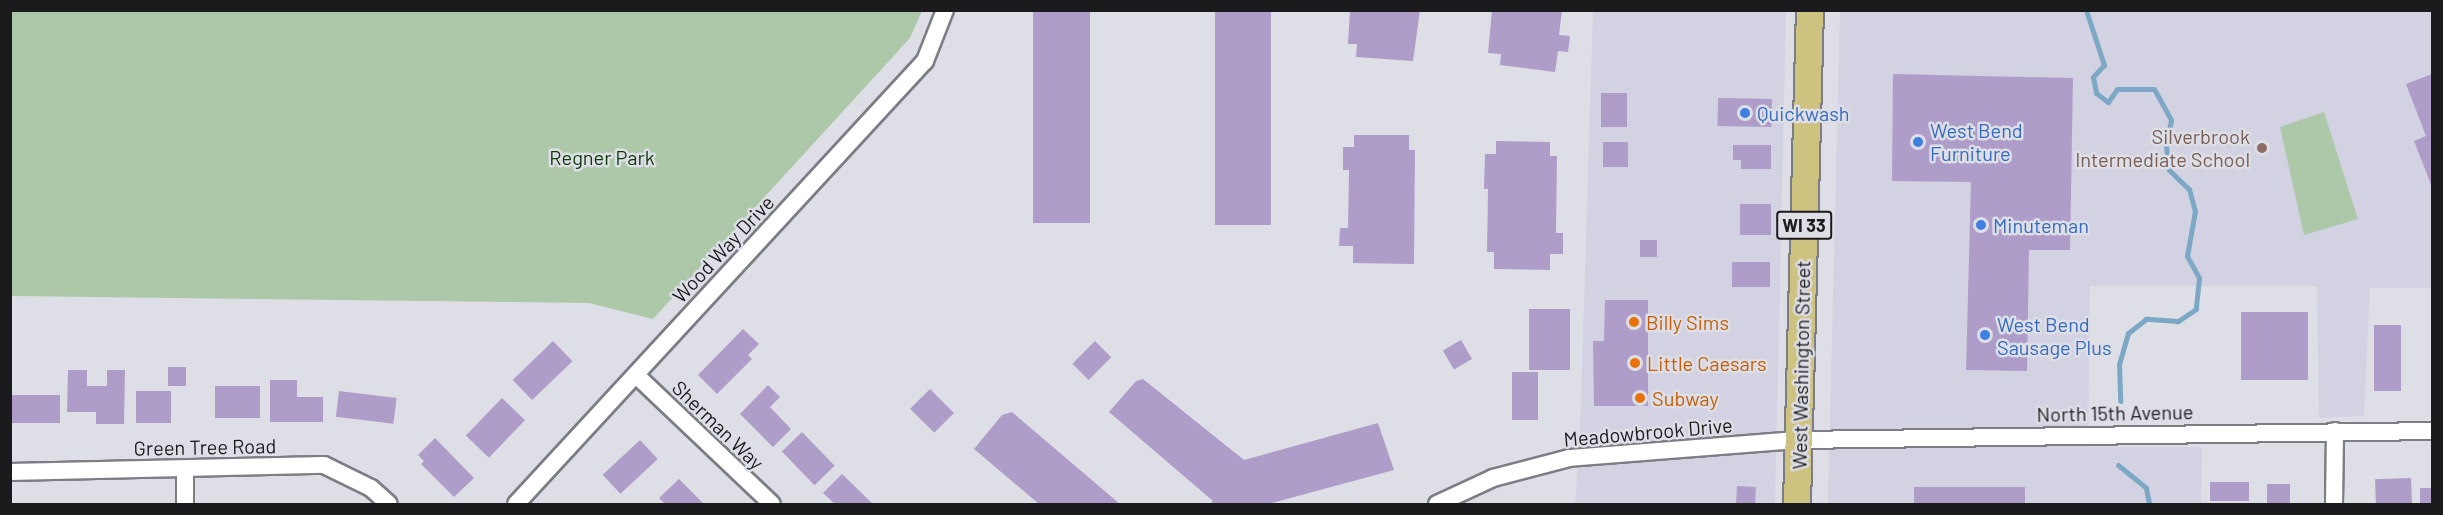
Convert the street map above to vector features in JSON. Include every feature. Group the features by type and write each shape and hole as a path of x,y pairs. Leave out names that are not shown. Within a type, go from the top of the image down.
{"main road":[{"name":"West Washington Street","path":"1797,504 1810,10"}],"street":[{"name":"Wood Way Drive","path":"516,504 925,60 945,10"},
{"name":"Sherman Way","path":"636,375 772,504"},
{"path":"2334,504 2335,431"},
{"name":"North 15th Avenue","path":"1798,440 2433,431"},
{"name":"Meadowbrook Drive","path":"1437,504 1493,478 1569,459 1798,440"},
{"name":"Green Tree Road","path":"10,472 324,465 371,488 389,504"},
{"path":"185,469 185,504"}],"shaded area":[{"path":"1593,11 1786,11 1775,504 1575,504 1580,435"},
{"path":"1840,11 2432,11 2432,288 2370,288 2364,416 2319,418 2317,286 2090,286 2088,447 2202,447 2201,504 1828,504"}],"green space":[{"name":"Regner Park","path":"11,10 922,11 910,38 653,319 589,303 11,296"},
{"path":"2324,112 2358,219 2304,235 2280,127"}],"building":[{"path":"1033,10 1090,10 1090,223 1033,223"},
{"path":"1215,10 1271,10 1271,225 1215,225"},
{"path":"1350,10 1420,10 1413,61 1356,57 1357,44 1348,44"},
{"path":"1492,10 1562,10 1559,35 1570,36 1568,52 1558,51 1555,72 1500,65 1501,54 1488,53"},
{"path":"1893,74 2073,78 2070,250 2029,250 2027,371 1966,370 1971,182 1892,181"},
{"path":"2432,74 2432,187 2414,141 2426,136 2406,84"},
{"path":"1601,93 1627,93 1627,127 1601,127"},
{"name":"Quickwash","path":"1718,98 1772,99 1772,127 1718,126"},
{"path":"1354,135 1409,135 1409,150 1415,150 1414,264 1353,263 1353,246 1339,246 1340,228 1348,228 1349,170 1343,170 1343,147 1354,147"},
{"path":"1496,141 1550,142 1550,156 1557,156 1556,233 1563,233 1563,254 1550,254 1550,270 1494,269 1494,252 1487,252 1488,189 1484,189 1485,154 1496,154"},
{"path":"1603,142 1628,142 1628,167 1603,167"},
{"path":"1733,145 1771,145 1771,169 1741,169 1741,160 1733,160"},
{"path":"1740,204 1771,204 1771,235 1740,235"},
{"path":"1640,240 1657,240 1657,257 1640,257"},
{"path":"1732,262 1770,262 1770,287 1732,287"},
{"path":"1605,300 1648,300 1648,406 1594,406 1593,341 1604,341"},
{"path":"1529,309 1570,309 1570,370 1529,370"},
{"path":"2241,312 2308,312 2308,380 2241,380"},
{"path":"2374,325 2401,325 2401,391 2374,391"},
{"path":"743,329 759,344 748,355 752,359 717,394 698,375"},
{"path":"1461,340 1472,359 1454,370 1443,350"},
{"path":"553,341 572,361 532,400 513,380"},
{"path":"1095,341 1111,357 1089,380 1072,364"},
{"path":"168,367 186,367 186,386 168,386"},
{"path":"68,370 87,370 87,386 107,386 107,370 125,370 124,424 96,424 96,412 67,412"},
{"path":"1512,372 1538,372 1538,420 1512,420"},
{"path":"1143,379 1244,460 1378,423 1394,470 1268,504 1210,504 1213,501 1109,412 1136,381"},
{"path":"270,380 297,380 297,397 323,397 323,422 270,422"},
{"path":"768,385 780,397 770,407 791,429 773,447 740,414"},
{"path":"215,386 260,386 260,418 215,418"},
{"path":"930,389 954,413 934,433 910,409"},
{"path":"136,391 171,391 171,423 136,423"},
{"path":"339,391 397,398 393,424 336,417"},
{"path":"10,395 60,395 60,423 10,423"},
{"path":"502,398 525,420 489,458 466,435"},
{"path":"1012,412 1120,504 1039,504 974,449 1002,415"},
{"path":"802,432 835,466 815,485 782,451"},
{"path":"435,438 474,478 454,497 421,464 424,461 418,455"},
{"path":"640,440 658,459 620,494 603,475"},
{"path":"842,474 873,504 835,504 823,493"},
{"path":"2411,478 2412,504 2376,504 2375,479"},
{"path":"679,479 704,504 665,504 659,498"},
{"path":"2210,482 2249,482 2249,501 2210,501"},
{"path":"2267,484 2290,484 2290,504 2267,504"},
{"path":"1737,486 1756,487 1755,504 1736,504"},
{"path":"1914,487 2025,487 2025,504 1914,504"},
{"path":"2420,488 2432,488 2432,504 2420,504"}],"waterway":[{"path":"2086,10 2104,65 2093,77 2096,93 2108,102 2117,89 2154,89 2171,120 2166,146 2169,170 2189,189 2195,211 2187,256 2199,278 2196,309 2178,321 2146,319 2128,333 2119,364 2120,401"},
{"path":"2118,465 2146,488 2149,504"}],"place":[{"name":"Quickwash","path":"1745,113"},
{"name":"West Bend Furniture","path":"1918,142"},
{"name":"Silverbrook Intermediate School","path":"2262,148"},
{"name":"Minuteman","path":"1981,225"},
{"name":"Billy Sims","path":"1634,322"},
{"name":"West Bend Sausage Plus","path":"1985,335"},
{"name":"Little Caesars","path":"1635,363"},
{"name":"Subway","path":"1640,398"}]}
